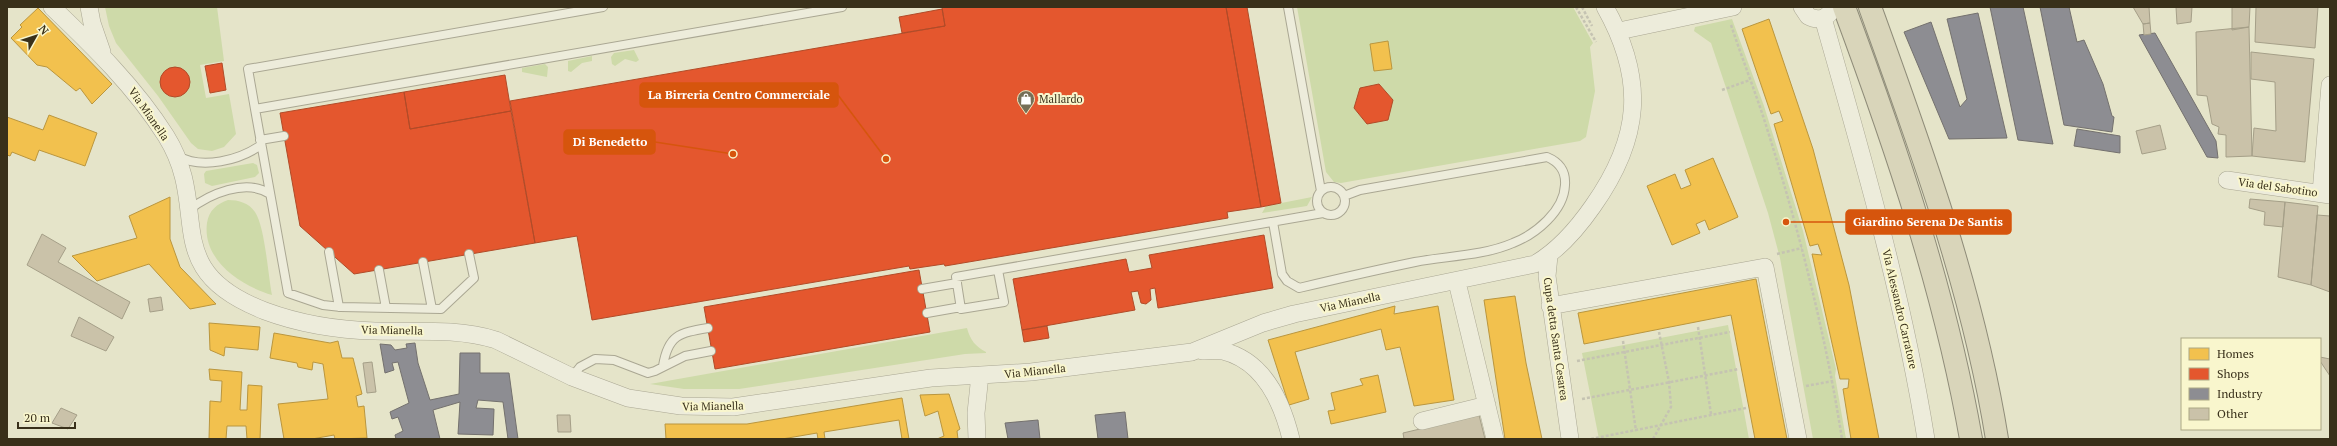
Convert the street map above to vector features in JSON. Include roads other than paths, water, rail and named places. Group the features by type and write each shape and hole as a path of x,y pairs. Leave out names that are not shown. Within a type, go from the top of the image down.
{"highway":[{"path":"1844,7 1874,90 1929,262 1952,349 1971,439"},
{"path":"1870,7 1927,167 1954,255 1977,344 1997,439"}],"street":[{"name":"Via Mianella","path":"52,7 105,58 148,109 176,154 186,183 192,244 204,270 224,290 265,311 335,328 426,331 479,335 496,340 572,377 628,398 658,404 706,407 762,404 931,378 1031,372 1192,352 1257,325 1294,314 1519,269 1535,264 1549,256"},
{"path":"89,7 95,34 105,58"},
{"path":"1549,256 1583,220 1603,192 1620,163 1628,138 1632,110 1633,81 1627,54 1618,31 1605,7"},
{"path":"1618,31 1733,7"},
{"path":"1802,7 1808,16 1813,19 1828,13"},
{"name":"Via Alessandro Carratore","path":"1828,13 1881,224 1919,394 1926,439"},
{"path":"2325,194 2330,85"},
{"name":"Via del Sabotino","path":"2227,180 2325,194"},
{"name":"Cupa detta Santa Cesarea","path":"1549,256 1547,276 1550,306 1560,364 1570,439"},
{"path":"1550,306 1765,267 1798,439"},
{"path":"1456,282 1495,439"},
{"path":"1192,352 1222,351 1237,356 1251,365 1264,378 1276,395 1285,415 1291,439"},
{"path":"977,439 976,413 980,375"},
{"path":"1422,421 1487,406"}],"lane":[{"path":"469,254 474,278 441,309 323,305 288,293 248,69 603,7"},
{"path":"255,108 842,7"},
{"path":"1288,7 1321,191 1317,204 1323,213 1330,216 1340,213 1345,205 1344,196 1338,188 1333,187 1321,191"},
{"path":"176,154 196,163 244,156 261,143 284,136"},
{"path":"1273,222 1282,274 1287,281 1298,288 1415,262 1497,249 1514,243 1543,224 1560,204 1565,195 1565,181 1562,168 1556,161 1546,157 1360,190 1344,196"},
{"path":"189,210 201,201 221,192 249,187 263,189 270,194"},
{"path":"961,307 956,277 1323,213"},
{"path":"329,252 339,306"},
{"path":"423,262 432,309"},
{"path":"379,270 386,308"},
{"path":"927,313 1004,302 998,270"},
{"path":"922,290 957,284"},
{"path":"663,366 666,351 671,340 681,334 708,328"},
{"path":"572,377 580,367 595,359 614,360 648,373 655,372 663,366 685,356 711,351"}],"place":[{"name":"Mallardo","path":"1026,114"},
{"name":"Di Benedetto","path":"733,154"},
{"name":"La Birreria Centro Commerciale","path":"886,159"},
{"name":"Giardino Serena De Santis","path":"1786,222"}]}
